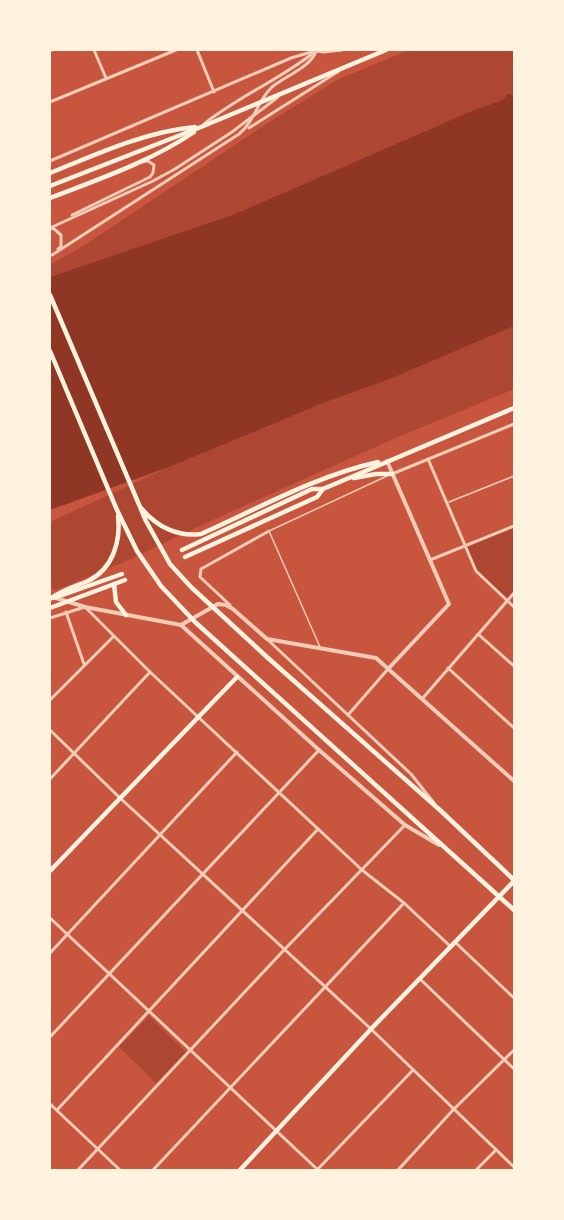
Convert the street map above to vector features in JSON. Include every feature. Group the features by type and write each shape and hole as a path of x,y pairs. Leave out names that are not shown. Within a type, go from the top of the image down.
{"main road":[{"path":"50,186 201,127 386,50"},
{"path":"50,172 133,141 183,128 201,127"},
{"path":"50,200 59,194 140,162 172,146 201,127"},
{"path":"50,295 138,502 170,564 191,587 268,658 514,880 452,948 370,1029 240,1170"},
{"path":"50,351 117,510 143,563 161,586 195,622 514,910"},
{"path":"182,550 312,489 323,489 343,481 387,460 514,408"},
{"path":"138,502 149,517 168,529 188,536 201,534 313,482 340,472 387,460"},
{"path":"343,481 369,475 392,474"},
{"path":"185,557 317,497 323,489"},
{"path":"51,599 62,590 91,579 108,565 115,548 118,529 117,510"},
{"path":"51,599 122,574"},
{"path":"50,608 125,580"},
{"path":"114,584 116,602 126,615"},
{"path":"50,871 237,677"}],"street":[{"path":"94,50 106,79"},
{"path":"50,102 176,50"},
{"path":"197,50 214,92"},
{"path":"51,255 248,128 271,88 310,61 316,50"},
{"path":"201,127 226,107 285,72 316,50"},
{"path":"50,161 291,58 316,50 324,52 342,50"},
{"path":"239,134 357,62"},
{"path":"50,228 165,175 296,87"},
{"path":"50,228 150,177 154,165 148,161 140,162"},
{"path":"50,228 61,235 61,247 51,255"},
{"path":"392,474 514,424"},
{"path":"428,459 476,571 514,607"},
{"path":"348,715 449,604 387,460"},
{"path":"430,560 514,526"},
{"path":"269,531 204,566 200,577 411,774 441,812"},
{"path":"422,699 514,593"},
{"path":"51,599 181,625 405,825 448,850"},
{"path":"181,625 218,604 233,609"},
{"path":"50,618 85,607"},
{"path":"85,607 150,672 362,870 404,903 452,948"},
{"path":"66,612 84,665"},
{"path":"478,634 514,666"},
{"path":"50,700 114,636"},
{"path":"267,639 376,658 514,782"},
{"path":"448,668 514,728"},
{"path":"50,779 150,672"},
{"path":"50,730 514,1167"},
{"path":"50,1037 319,750"},
{"path":"50,953 237,752"},
{"path":"78,1170 284,950 405,825"},
{"path":"57,1110 318,829"},
{"path":"153,1170 404,903"},
{"path":"50,918 318,1170 413,1070"},
{"path":"456,943 514,998"},
{"path":"420,979 514,1069"},
{"path":"398,1170 453,1110 514,1050"},
{"path":"50,1104 120,1170"},
{"path":"476,1170 496,1150"}],"lane":[{"path":"320,648 269,531 392,474"},
{"path":"446,503 514,476"}],"shaded area":[{"path":"409,50 514,50 514,95 507,94 503,100 474,110 235,214 50,277 50,265 88,243 268,123 337,80"},
{"path":"507,94 514,95 514,326 390,379 323,403 169,467 50,510 50,277 235,214 474,110 503,100"},
{"path":"514,326 514,389 398,437 124,562 56,590 50,587 50,522 260,425 390,379"},
{"path":"514,526 514,593 508,601 476,571 465,546"},
{"path":"149,1016 186,1052 156,1083 119,1047"}]}
